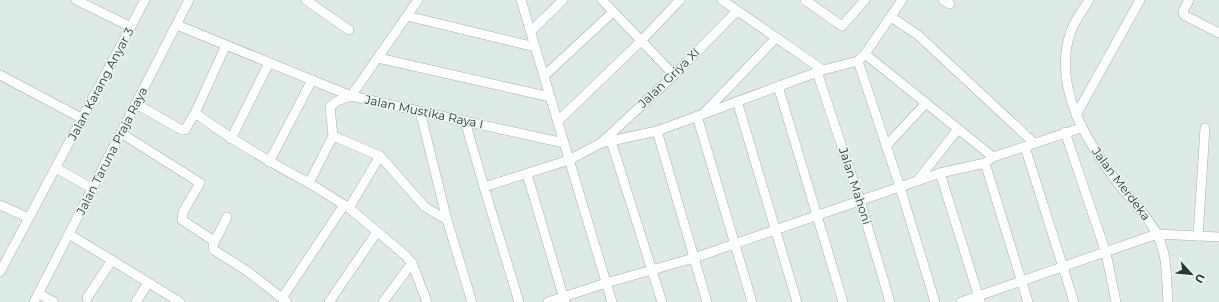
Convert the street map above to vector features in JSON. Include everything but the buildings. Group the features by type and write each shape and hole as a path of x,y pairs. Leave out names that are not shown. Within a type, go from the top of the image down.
{"street":[{"path":"76,0 131,27"},
{"name":"Jalan Karang Anyar 3","path":"0,272 83,119 145,0"},
{"name":"Jalan Taruna Praja Raya","path":"34,302 189,0"},
{"path":"306,0 349,30"},
{"name":"Jalan Mustika Raya I","path":"418,0 351,96 564,143"},
{"path":"521,0 612,302"},
{"path":"531,31 563,0"},
{"path":"602,0 674,75"},
{"path":"558,121 680,0"},
{"path":"722,0 820,71"},
{"path":"805,0 842,26 865,0"},
{"path":"484,187 569,160 601,143 657,131 820,71 858,61 865,54 902,0"},
{"name":"Jalan Merdeka","path":"1089,0 1074,24 1068,40 1066,56 1068,87 1081,128 1103,164 1157,234 1166,254 1168,302"},
{"path":"1076,115 1140,0"},
{"path":"1189,0 1183,11 1184,14 1219,33"},
{"path":"544,76 613,12"},
{"name":"Jalan Griya XI","path":"601,143 674,75 737,12"},
{"path":"407,16 535,47"},
{"path":"891,17 918,35 1034,143"},
{"path":"177,25 351,96"},
{"path":"700,115 776,38"},
{"path":"136,104 182,130 185,130 195,113 226,45"},
{"path":"865,54 993,157"},
{"path":"378,58 550,97"},
{"path":"858,61 900,187 935,302"},
{"path":"231,139 269,63"},
{"name":"Jalan Mahoni","path":"820,71 890,302"},
{"path":"0,75 83,119"},
{"path":"269,162 312,80"},
{"path":"778,86 843,302"},
{"path":"309,183 332,136 330,106 337,101 351,96"},
{"path":"737,101 797,302"},
{"path":"886,146 926,103"},
{"path":"420,111 446,220 472,302"},
{"path":"195,113 231,139 269,162 309,183 346,206 412,263 427,302"},
{"path":"700,115 734,244 752,302"},
{"path":"465,121 519,302"},
{"path":"548,302 564,300 606,283 694,258 940,173 985,163 993,157 1065,132 1081,128"},
{"path":"1198,236 1205,128"},
{"path":"917,181 958,129"},
{"path":"657,131 707,302"},
{"path":"1065,132 1106,253 1116,302"},
{"path":"121,133 200,183 183,212 182,220 214,241"},
{"path":"332,136 380,156 426,207 446,220"},
{"path":"611,141 662,302"},
{"path":"1025,147 1074,302"},
{"path":"227,217 214,241 214,250 247,271 285,300 380,156"},
{"path":"985,163 1028,302"},
{"path":"56,168 92,189"},
{"path":"940,173 980,299"},
{"path":"527,174 564,300"},
{"path":"0,205 29,218"},
{"path":"329,302 377,232"},
{"path":"69,234 180,302"},
{"path":"961,302 980,299 1022,282 1157,234 1219,237"},
{"path":"87,298 112,260"},
{"path":"383,302 412,263"},
{"path":"136,302 148,283"},
{"path":"39,294 54,302"}]}
